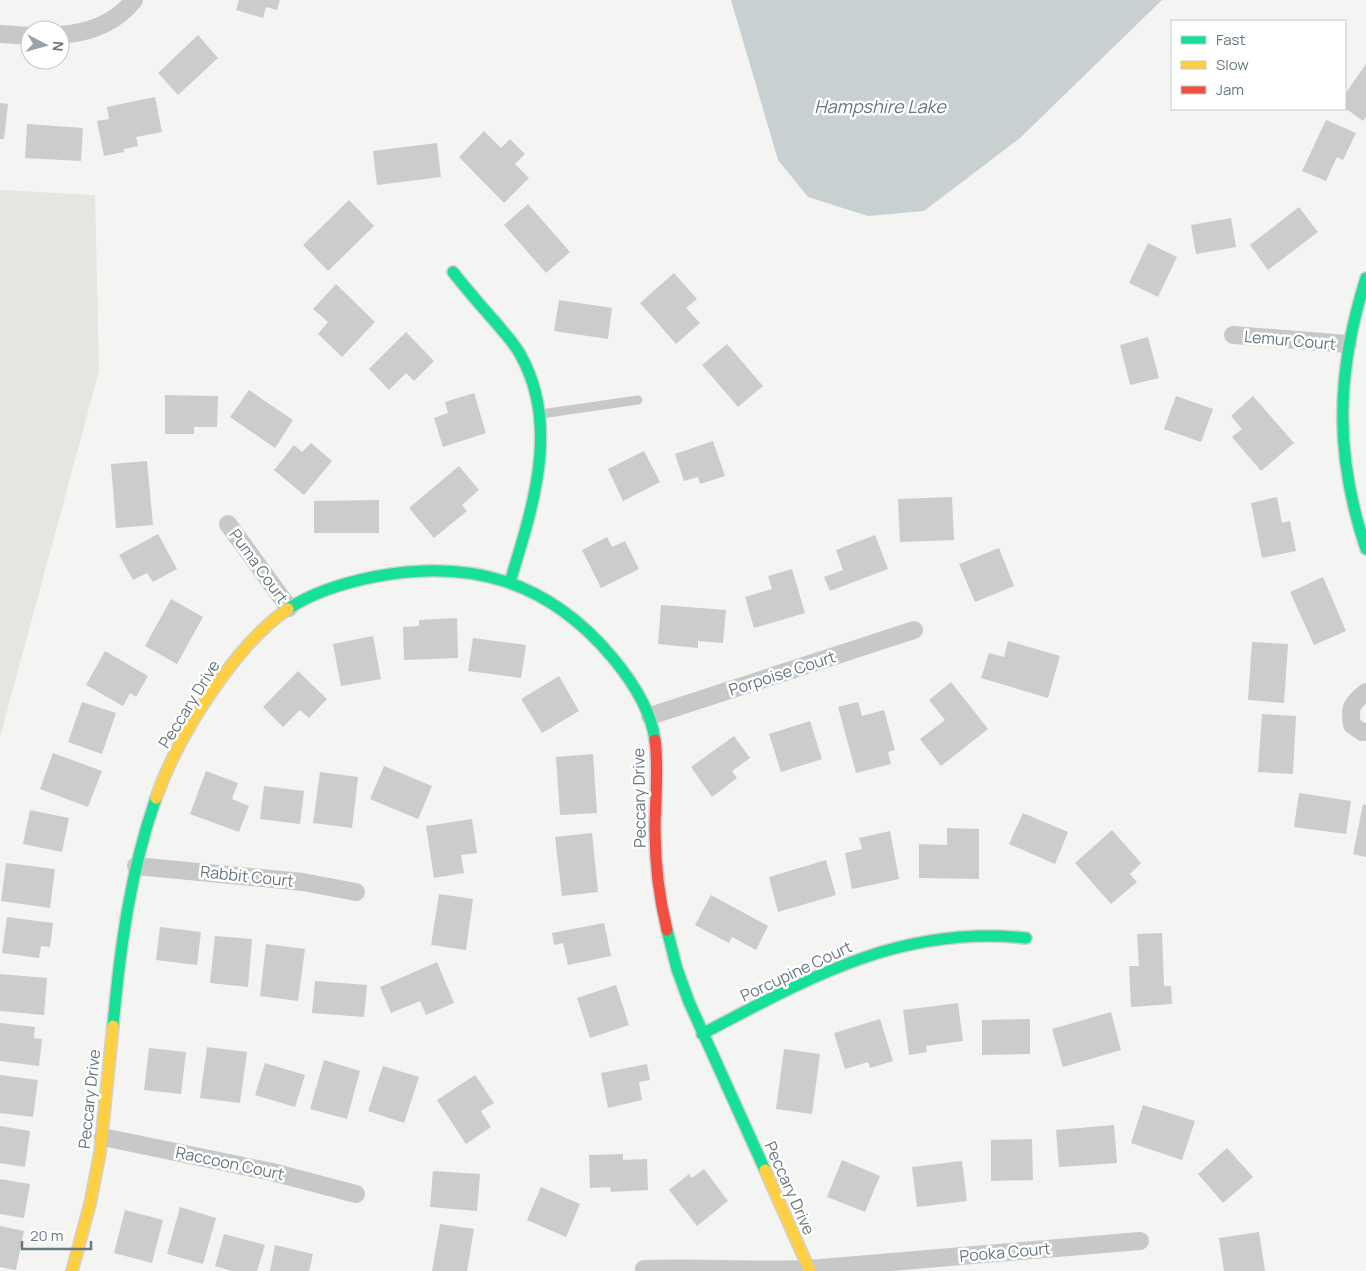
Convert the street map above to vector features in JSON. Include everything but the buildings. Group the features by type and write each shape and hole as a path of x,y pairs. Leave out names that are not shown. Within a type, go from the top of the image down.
{"street":[{"path":"70,34 105,24 134,0"},
{"path":"0,34 20,35"},
{"path":"453,272 521,355 537,393 542,437 535,489 510,582"},
{"path":"1366,278 1360,293 1348,344 1342,414 1351,501 1366,549"},
{"name":"Lemur Court","path":"1233,335 1348,344"},
{"name":"Puma Court","path":"228,524 290,608"},
{"name":"Peccary Drive","path":"72,1271 86,1219 103,1137 122,950 136,866 156,795 191,727 218,684 237,659 290,608 334,589 388,575 409,572 451,571 470,573 510,582 555,606 578,622 606,650 630,680 650,716 657,754 655,833 660,897 672,952 702,1034 809,1270"},
{"name":"Porpoise Court","path":"650,716 914,630"},
{"path":"1366,692 1353,703 1350,714 1352,725 1362,732 1366,732"},
{"name":"Rabbit Court","path":"136,866 303,882 356,892"},
{"name":"Porcupine Court","path":"702,1034 814,976 883,951 966,937 993,935 1026,938"},
{"name":"Raccoon Court","path":"103,1137 272,1172 356,1194"},
{"name":"Pooka Court","path":"644,1269 809,1270 1140,1241"}],"lane":[{"path":"540,414 638,400"}],"shaded area":[{"path":"0,190 95,195 99,371 0,737"}],"water":[{"name":"Hampshire Lake","path":"731,0 1162,0 1020,138 924,211 868,216 808,197 778,160"}],"traffic: fast":[{"path":"453,272 518,350 532,381 539,410 541,439 539,468 527,526 510,582"},
{"path":"1366,278 1349,347 1344,380 1343,413 1344,447 1348,480 1366,549"},
{"path":"288,609 318,593 340,585 373,577 408,572 442,571 474,574 505,581 534,593 561,610 587,631 612,657 640,696 649,717 655,740"},
{"path":"113,1026 127,911 139,854 156,798"},
{"path":"667,930 677,969 689,1002 765,1170"},
{"path":"702,1034 818,976 857,960 896,948 937,940 980,936 1026,938"}],"traffic: slow":[{"path":"156,798 178,748 210,694 248,645 288,609"},
{"path":"72,1271 90,1204 100,1153 113,1026"},
{"path":"765,1170 810,1271"}],"traffic: jam":[{"path":"655,740 657,762 656,855 660,893 667,930"}]}
